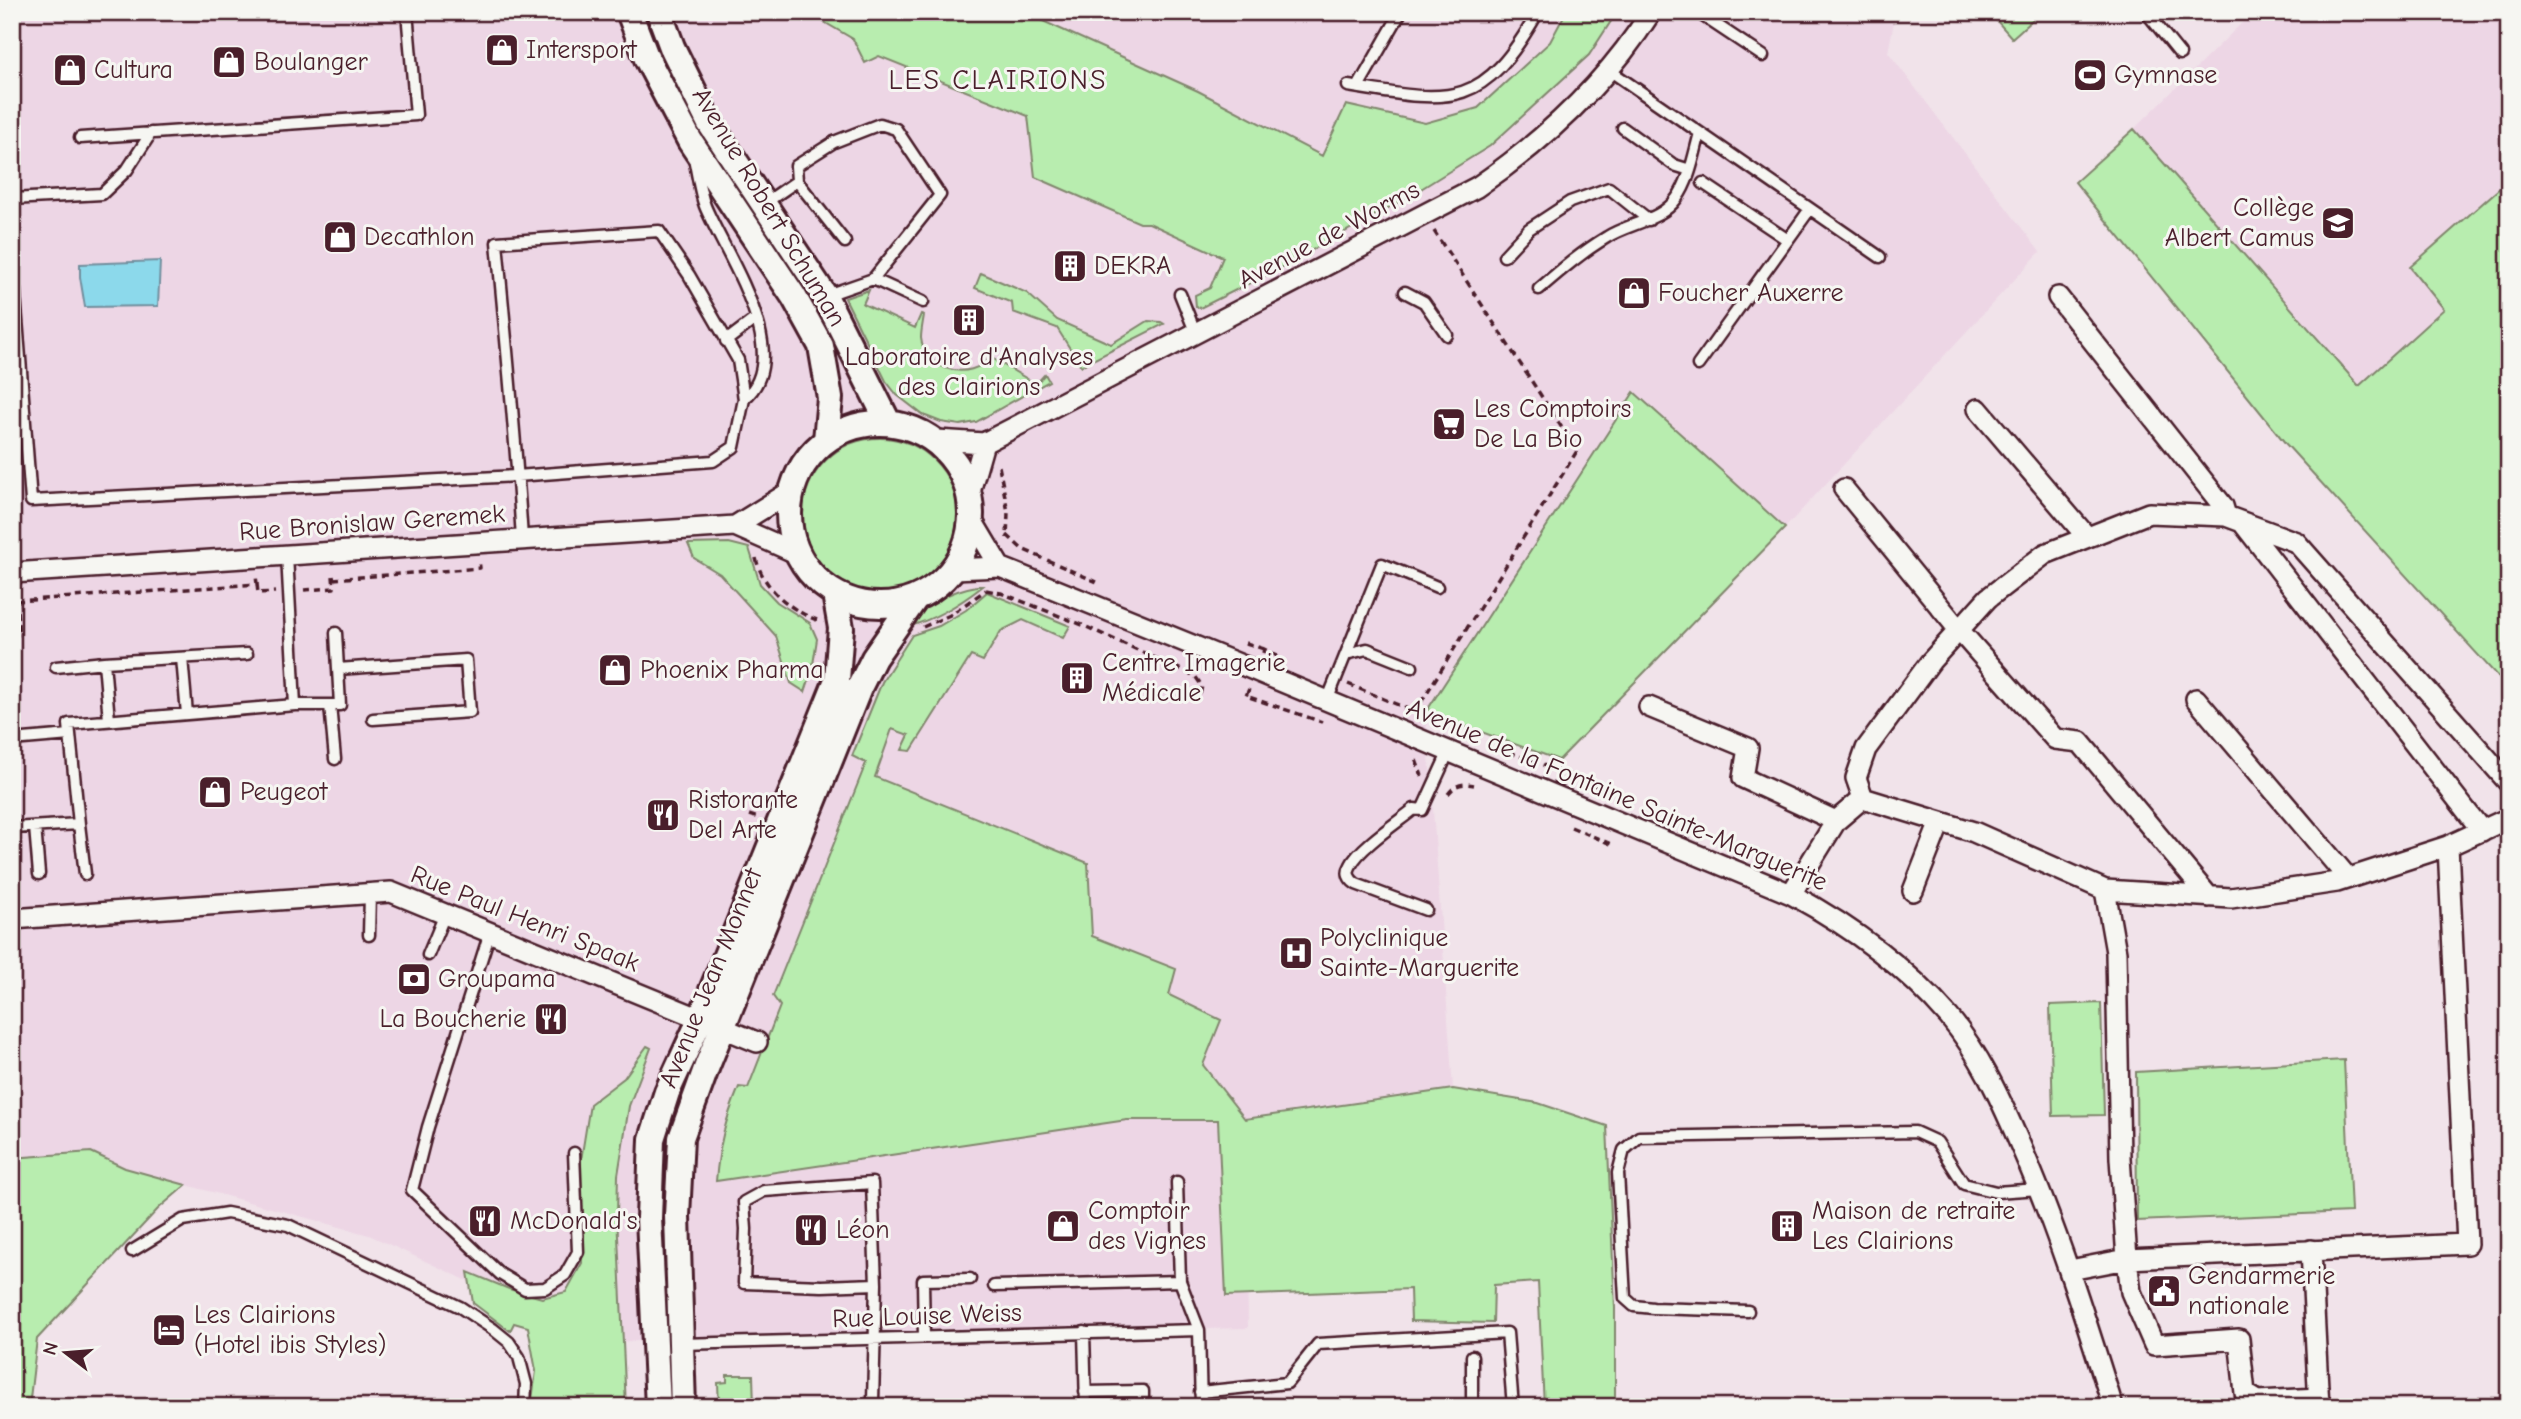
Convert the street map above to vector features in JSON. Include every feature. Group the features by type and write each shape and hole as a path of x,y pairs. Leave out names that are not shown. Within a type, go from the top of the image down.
{"street":[{"name":"Avenue Robert Schuman","path":"629,12 647,59 690,141 794,297 821,346 830,398 826,440"},
{"name":"Avenue Robert Schuman","path":"659,12 672,47 709,122 825,296 888,422"},
{"name":"Avenue de Worms","path":"984,443 1478,187 1559,123 1609,70 1651,12"},
{"path":"2058,297 2482,831"},
{"path":"1978,409 2087,537"},
{"path":"866,422 888,422 914,428 937,440 958,463 970,492 972,520 954,569 937,587 915,599 888,606 861,604 835,594 813,576 796,553 788,523 791,491 809,456 826,440 845,429 866,422"},
{"path":"937,440 984,443 970,492"},
{"path":"1844,489 1959,630 2055,738 2080,742 2209,897"},
{"name":"Rue Bronislaw Geremek","path":"735,526 791,491"},
{"path":"1863,798 1856,778 1866,749 1908,690 1988,598 2045,554 2148,513 2234,519 2296,542 2509,783"},
{"path":"972,520 1000,567"},
{"name":"Rue Bronislaw Geremek","path":"12,573 735,526 796,553"},
{"name":"Avenue de la Fontaine Sainte-Marguerite","path":"954,569 1000,567 1791,894 1828,914 1873,945 1914,981 1949,1018 1988,1074 2040,1188 2070,1270 2113,1407"},
{"name":"Avenue Jean Monnet","path":"710,1024 837,680 841,628 835,594"},
{"name":"Avenue Jean Monnet","path":"683,1407 669,1344 649,1218 652,1139 667,1092 710,1024 859,688 874,658 915,599"},
{"path":"2196,699 2348,878"},
{"path":"1649,707 1748,748 1743,778 1836,821"},
{"path":"1791,894 1836,821 1863,798"},
{"path":"1863,798 1974,831 2105,890 2231,898 2337,882 2448,846 2509,818"},
{"path":"1913,891 1941,822"},
{"path":"2070,1270 2127,1259 2467,1244 2448,846"},
{"path":"2105,890 2116,952 2120,1158 2127,1259 2132,1292 2154,1345 2239,1339 2245,1393 2258,1401 2319,1402 2311,1250"},
{"name":"Rue Paul Henri Spaak","path":"12,919 391,892 757,1042"},
{"name":"Avenue Jean Monnet","path":"659,1407 669,1344"}],"lane":[{"path":"80,138 416,115 407,12"},
{"path":"1401,12 1353,86 1422,97 1452,97 1480,86 1504,65 1538,12"},
{"path":"1697,12 1763,56"},
{"path":"2146,12 2180,54"},
{"path":"1609,70 1880,257"},
{"path":"825,296 873,279 940,195 896,129 880,124 834,142 796,166 797,181 845,242"},
{"path":"1623,128 1674,165 1690,170"},
{"path":"12,199 102,194 127,170 151,133"},
{"path":"1539,289 1570,261 1610,235 1649,220 1676,200 1690,170 1700,133"},
{"path":"690,141 704,204 748,293 763,347 759,383 744,399"},
{"path":"764,204 797,181"},
{"path":"1703,183 1788,240"},
{"path":"1504,256 1529,229 1570,202 1609,188 1649,220"},
{"path":"1698,365 1810,209"},
{"path":"12,254 31,501 517,476 713,461 734,447 744,399 738,360 689,275 659,230 497,242 517,476 522,539"},
{"path":"873,279 923,302"},
{"path":"1405,292 1424,302 1447,335"},
{"path":"1180,294 1196,334"},
{"path":"726,341 755,319"},
{"path":"287,555 295,705"},
{"path":"1327,701 1382,564 1437,587"},
{"path":"85,874 69,724 295,705 340,705 336,634"},
{"path":"1346,654 1367,649 1412,667"},
{"path":"56,667 247,654"},
{"path":"182,658 187,714"},
{"path":"338,668 466,660 470,712 373,719"},
{"path":"104,663 109,720"},
{"path":"330,705 335,759"},
{"path":"12,740 70,735"},
{"path":"1426,910 1356,884 1348,874 1351,865 1363,850 1414,809 1422,810 1449,751"},
{"path":"12,828 79,824"},
{"path":"35,827 38,874"},
{"path":"369,935 370,894"},
{"path":"428,955 445,914"},
{"path":"490,932 411,1190 500,1274 525,1289 545,1289 565,1275 578,1252 575,1153"},
{"path":"1748,1311 1634,1306 1625,1298 1619,1173 1624,1150 1639,1137 1915,1132 1937,1142 1965,1184 1996,1192 2040,1188"},
{"path":"1177,1182 1180,1281 1199,1330 1201,1407"},
{"path":"873,1401 876,1284 872,1183 764,1191 744,1202 744,1283 822,1286 876,1284"},
{"path":"132,1251 183,1220 227,1213 288,1225 460,1307 493,1329 509,1342 519,1357 526,1384 525,1407"},
{"path":"925,1337 923,1280 970,1279"},
{"path":"994,1286 1180,1281"},
{"name":"Rue Louise Weiss","path":"669,1344 1199,1330"},
{"path":"1084,1332 1086,1407"},
{"path":"1200,1392 1287,1383 1318,1344 1507,1333 1513,1407"},
{"path":"1472,1356 1472,1407"},
{"path":"1086,1392 1143,1391 1143,1407"}],"path":[{"path":"1336,680 1415,712 1577,451 1434,231"},
{"path":"998,463 1008,512 1006,547"},
{"path":"296,590 334,588 330,552"},
{"path":"756,556 758,567 770,586 786,603 805,615 826,623"},
{"path":"255,557 258,593 283,591"},
{"path":"16,601 257,584"},
{"path":"916,630 950,615 986,590 989,585"},
{"path":"986,590 1001,593 1080,624 1195,676 1202,685 1199,699"},
{"path":"12,635 19,635"},
{"path":"1262,655 1264,649 1284,659"},
{"path":"1572,776 1625,798"}],"shaded area":[{"path":"12,12 1896,12 1888,52 2040,252 1785,528 1635,392 1426,712 1453,1089 1245,1119 1248,1328 599,1342 369,1235 124,1168 91,1152 12,1158"},
{"name":"Collège Albert Camus","path":"2253,12 2509,12 2509,180 2410,266 2444,309 2359,386 2134,129"}],"green space":[{"path":"807,12 1023,12 1198,91 1322,156 1346,105 1425,123 1478,108 1550,42 1566,12 1617,12 1589,55 1490,146 1408,197 1278,269 1200,308 1196,307 1195,295 1210,288 1223,257 1149,223 1140,223 1035,177 1028,116 879,56 865,63 853,39"},
{"path":"1989,12 2041,12 2012,38"},
{"path":"2134,129 2359,386 2444,309 2410,267 2509,180 2509,689 2286,444 2075,182"},
{"path":"981,273 1027,293 1057,320 1111,344 1148,321 1164,324 1081,366 1057,328 1013,312 1012,303 975,288"},
{"path":"869,290 863,304 915,328 921,314 924,315 921,338 924,349 939,365 961,371 982,365 990,357 1036,384 1045,374 1049,381 976,422 960,425 923,415 897,395 886,381 845,298"},
{"path":"1634,392 1785,528 1559,760 1426,712"},
{"path":"880,438 909,444 934,461 951,486 957,515 951,544 934,569 909,586 880,592 851,586 826,569 809,544 803,515 809,486 826,461 851,444"},
{"path":"729,543 749,548 760,584 777,602 810,623 817,639 812,671 805,692 791,683 776,636 720,574 694,558 688,544"},
{"path":"983,586 947,611 907,627 929,605 958,591"},
{"path":"987,592 1070,626 1063,638 1023,620 1001,631 983,661 971,656 911,751 902,750 909,735 892,729 875,777 1088,863 1092,936 1176,969 1169,995 1221,1020 1203,1065 1245,1119 1453,1089 1538,1103 1607,1126 1615,1308 1615,1407 1544,1407 1538,1282 1494,1285 1493,1323 1411,1321 1410,1289 1226,1296 1218,1120 1127,1120 716,1181 721,1144 730,1111 739,1087 748,1088 780,1006 773,996 866,763 852,756 882,682 912,635 939,626 966,610"},
{"path":"2101,1003 2104,1115 2053,1116 2050,1005"},
{"path":"647,1046 651,1048 629,1106 618,1175 617,1215 626,1407 531,1407 536,1371 528,1327 514,1323 510,1331 473,1303 468,1272 509,1289 542,1298 566,1292 582,1263 581,1160 590,1104 624,1078"},
{"path":"2344,1060 2351,1212 2137,1221 2136,1072"},
{"path":"91,1152 125,1168 186,1185 158,1209 37,1339 29,1407 12,1407 12,1158"},
{"path":"727,1375 753,1375 754,1407 719,1407 718,1383 727,1382"}],"water":[{"path":"160,261 158,306 85,307 80,264"}],"place":[{"name":"Intersport","path":"502,50"},
{"name":"Boulanger","path":"229,62"},
{"name":"Cultura","path":"70,70"},
{"name":"Gymnase","path":"2090,75"},
{"name":"Collège Albert Camus","path":"2338,223"},
{"name":"Decathlon","path":"340,237"},
{"name":"DEKRA","path":"1070,266"},
{"name":"Foucher Auxerre","path":"1634,293"},
{"name":"Laboratoire d'Analyses des Clairions","path":"969,320"},
{"name":"Les Comptoirs De La Bio","path":"1449,424"},
{"name":"Phoenix Pharma","path":"615,670"},
{"name":"Centre Imagerie Médicale","path":"1077,678"},
{"name":"Peugeot","path":"215,792"},
{"name":"Ristorante Del Arte","path":"663,815"},
{"name":"Polyclinique Sainte-Marguerite","path":"1296,953"},
{"name":"Groupama","path":"414,979"},
{"name":"La Boucherie","path":"551,1019"},
{"name":"McDonald's","path":"485,1221"},
{"name":"Comptoir des Vignes","path":"1063,1226"},
{"name":"Maison de retraite Les Clairions","path":"1787,1226"},
{"name":"Léon","path":"811,1230"},
{"name":"Gendarmerie nationale","path":"2164,1291"},
{"name":"Les Clairions (Hotel ibis Styles)","path":"169,1330"}],"district":[{"name":"LES CLAIRIONS","path":"998,80"}]}
